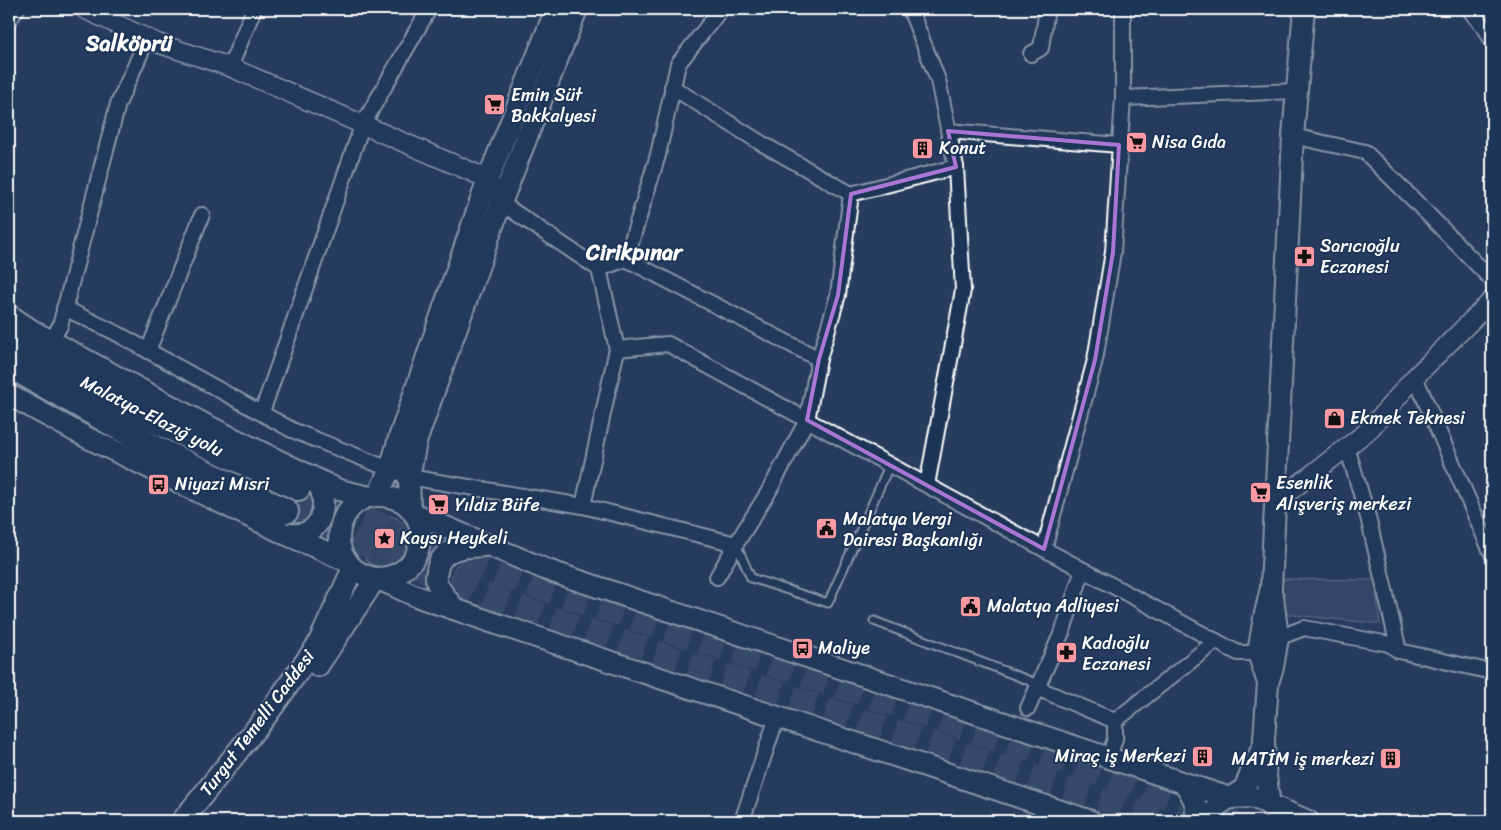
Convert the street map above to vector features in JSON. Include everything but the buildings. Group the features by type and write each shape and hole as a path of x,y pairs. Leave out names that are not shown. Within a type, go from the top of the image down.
{"highway":[{"name":"Malatya-Elazığ yolu","path":"9,339 158,422 302,481"},
{"path":"9,365 155,448 286,511"}],"main road":[{"path":"350,565 339,546 338,532 342,518 353,505 374,496 390,469 488,179 556,9"},
{"path":"412,511 409,477 416,442 501,203 578,9"},
{"path":"1268,683 1258,653 1271,588 1293,136 1304,9"},
{"path":"9,315 51,341 208,426 302,481 320,488 323,506 321,519 312,529 303,534 285,534"},
{"path":"9,395 86,437 350,565 364,575 376,578 415,596 1091,821"},
{"path":"302,481 339,490 390,497 400,501 412,511 417,518 421,534 420,547 414,560 398,574 376,578"},
{"path":"412,511 547,570 1230,798 1252,798 1275,814 1308,821"},
{"path":"455,609 436,581 441,558 453,549 489,546"},
{"name":"Turgut Temelli Caddesi","path":"182,821 267,715 318,644 350,565"},
{"name":"Turgut Temelli Caddesi","path":"196,821 280,718 330,648 376,578"},
{"path":"1271,588 1278,638 1268,683 1264,739 1265,769 1275,814"},
{"path":"1206,821 1215,808 1244,789 1257,761 1264,739"},
{"path":"1184,783 1196,803 1194,821"}],"street":[{"path":"9,20 17,9"},
{"path":"230,67 254,9"},
{"path":"262,412 362,126 428,9"},
{"path":"626,259 658,155 678,64 721,9"},
{"path":"910,9 938,80 956,167 963,290 928,485"},
{"path":"1031,54 1040,48 1046,9"},
{"path":"1044,549 1095,360 1113,252 1123,98 1123,9"},
{"path":"1469,9 1487,31 1492,41"},
{"path":"92,11 147,39 230,67 362,126 488,179 501,203 599,269 617,349 583,506"},
{"path":"51,341 60,326 118,104 147,39"},
{"path":"672,88 761,143 851,194 956,167"},
{"path":"1123,98 1296,91"},
{"path":"948,131 1119,145"},
{"path":"1293,136 1365,152 1492,280"},
{"path":"716,577 769,491 807,420 819,360 838,295 851,194"},
{"path":"148,351 202,215"},
{"path":"599,269 626,259 819,360"},
{"path":"1276,502 1369,430 1415,377 1492,300"},
{"path":"64,308 116,333 292,430 365,461 409,477 583,506 736,544"},
{"path":"617,349 668,344 1238,653 1258,653 1278,638 1304,628 1389,644 1399,651 1492,672"},
{"path":"1415,377 1492,554"},
{"path":"1347,447 1368,516 1399,651"},
{"path":"1028,708 1063,630 1083,570"},
{"path":"1115,721 1216,641"},
{"path":"1038,686 1115,721"},
{"path":"742,821 778,717"},
{"path":"1109,757 1115,740 1115,721"}],"lane":[{"path":"736,544 751,578 828,604 890,464"},
{"path":"874,621 1038,686"}],"highlighted area":[{"path":"948,131 1119,145 1113,252 1095,360 1044,549 807,420 819,359 838,295 851,194 956,167"}],"shaded area":[{"path":"313,489 318,515 303,524 298,523"},
{"path":"379,515 389,515 398,519 406,527 410,541 406,555 398,563 389,567 379,567 370,563 362,555 358,546 358,536 362,527 370,519"},
{"path":"465,560 476,561 464,595 455,587 452,577 455,567"},
{"path":"1280,579 1375,580 1380,624 1276,613"}],"tunnel":[{"path":"298,488 477,567 1238,821"},
{"path":"286,511 471,590 1162,821"}],"place":[{"name":"Emin Süt Bakkalyesi","path":"495,105"},
{"name":"Nisa Gıda","path":"1136,142"},
{"name":"Konut","path":"923,148"},
{"name":"Sarıcıoğlu Eczanesi","path":"1304,256"},
{"name":"Ekmek Teknesi","path":"1334,418"},
{"name":"Niyazi Mısri","path":"159,484"},
{"name":"Esenlik Alışveriş merkezi","path":"1260,493"},
{"name":"Yıldız Büfe","path":"439,505"},
{"name":"Malatya Vergi Dairesi Başkanlığı","path":"827,529"},
{"name":"Kaysı Heykeli","path":"384,538"},
{"name":"Malatya Adliyesi","path":"971,606"},
{"name":"Maliye","path":"802,648"},
{"name":"Kadıoğlu Eczanesi","path":"1066,653"},
{"name":"Miraç iş Merkezi","path":"1202,756"},
{"name":"MATİM iş merkezi","path":"1390,759"}],"district":[{"name":"Salköprü","path":"129,43"},
{"name":"Cirikpınar","path":"634,252"}]}
